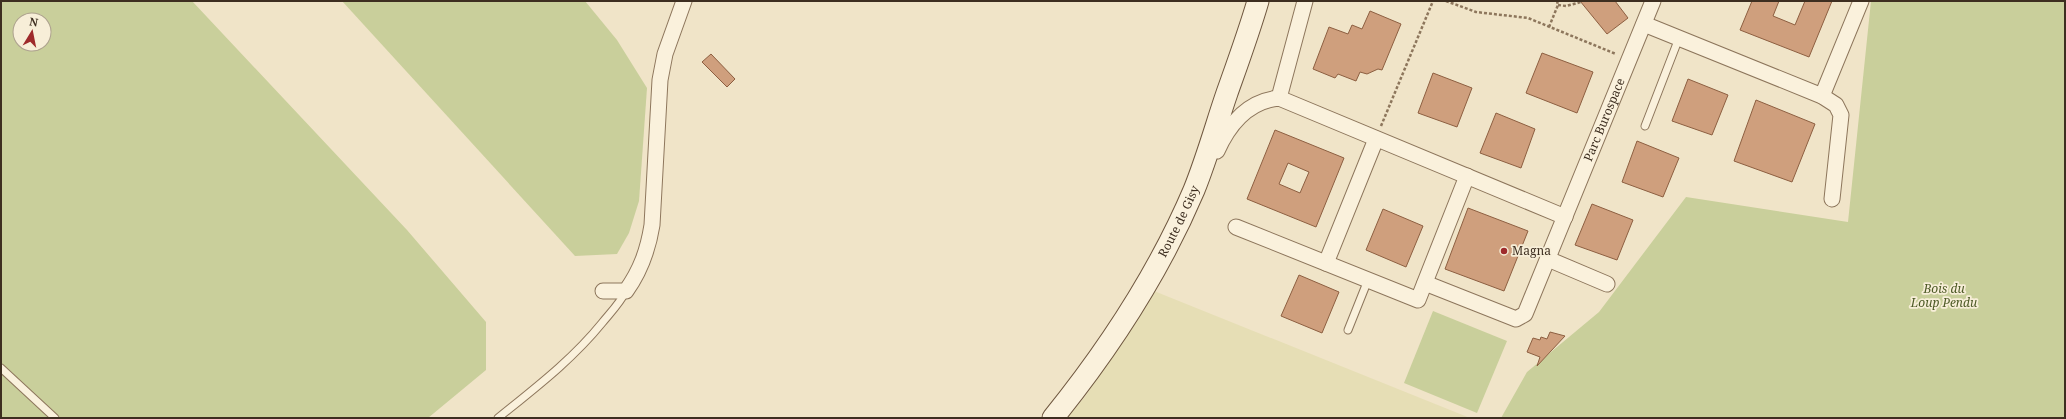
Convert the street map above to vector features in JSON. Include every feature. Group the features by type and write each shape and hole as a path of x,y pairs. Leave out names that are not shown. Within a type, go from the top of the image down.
{"street":[{"path":"603,291 626,291 641,267 649,245 652,225 660,80 665,54 684,1"},
{"name":"Route de Gisy","path":"1053,418 1087,376 1114,334 1172,236 1194,190 1258,1"},
{"path":"1279,98 1306,1"},
{"name":"Parc Burospace","path":"1425,283 1516,319 1525,314 1653,1"},
{"path":"1822,96 1861,1"},
{"path":"1644,24 1822,96 1836,104 1841,115 1832,199"},
{"path":"1172,236 1197,198 1225,133 1238,118 1254,107 1268,99 1279,98 1565,217"},
{"path":"1326,263 1376,139"},
{"path":"1236,227 1418,300 1467,176"},
{"path":"1548,258 1607,284"}],"lane":[{"path":"1645,126 1679,38"},
{"path":"1348,330 1368,280"},
{"path":"498,418 550,376 583,346 621,301 626,291"},
{"path":"1,368 55,418"}],"path":[{"path":"1376,139 1433,1"},
{"path":"1446,1 1476,12 1528,18 1630,60"},
{"path":"1549,27 1558,6 1557,1"},
{"path":"1558,6 1566,6 1581,2"}],"shaded area":[{"path":"1154,291 1470,418 1066,418 1084,398"}],"green space":[{"path":"1,1 192,1 407,230 486,322 486,370 428,418 1,418"},
{"path":"342,1 585,1 617,40 647,88 639,201 629,233 617,254 575,256"},
{"name":"Bois du Loup Pendu","path":"1871,1 2065,1 2065,418 1501,418 1527,372 1599,312 1686,197 1848,222"},
{"path":"1433,311 1507,341 1477,413 1404,383"}],"building":[{"path":"1580,1 1615,1 1628,18 1607,34"},
{"path":"1752,1 1779,1 1773,16 1795,25 1805,1 1832,1 1809,57 1740,30"},
{"path":"1370,11 1401,24 1382,70 1378,69 1367,74 1360,72 1356,81 1338,74 1335,78 1313,69 1329,27 1348,34 1352,25 1362,29"},
{"path":"1542,53 1593,72 1577,113 1526,93"},
{"path":"711,54 735,79 727,87 702,62"},
{"path":"1433,73 1472,88 1457,127 1418,113"},
{"path":"1688,79 1728,95 1712,135 1672,121"},
{"path":"1756,100 1815,124 1792,182 1734,161"},
{"path":"1496,113 1535,129 1521,168 1480,153"},
{"path":"1275,130 1344,158 1316,227 1247,199","holes":["1288,163 1309,172 1300,193 1279,184"]},
{"path":"1637,141 1679,158 1663,197 1622,182"},
{"path":"1592,204 1633,220 1617,260 1575,245"},
{"name":"Magna","path":"1468,208 1528,231 1504,291 1445,269"},
{"path":"1383,209 1423,226 1406,267 1366,250"},
{"path":"1299,275 1339,292 1322,333 1281,316"},
{"path":"1550,332 1565,336 1537,366 1540,357 1527,352 1533,338 1540,340 1541,337 1547,339"}],"place":[{"name":"Magna","path":"1504,251"}]}
